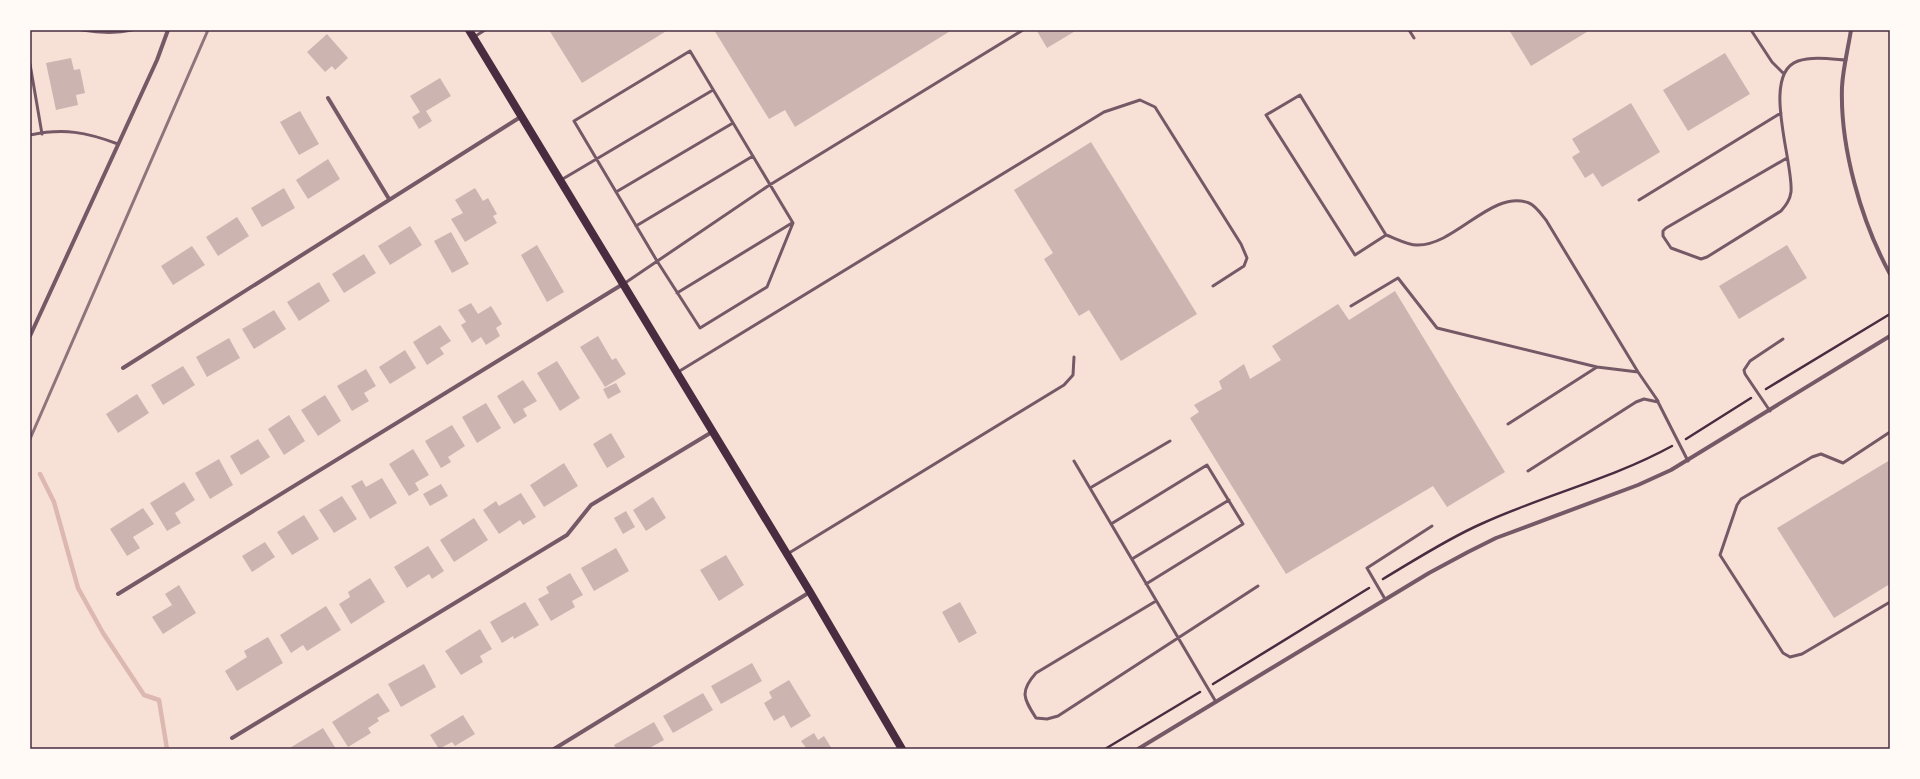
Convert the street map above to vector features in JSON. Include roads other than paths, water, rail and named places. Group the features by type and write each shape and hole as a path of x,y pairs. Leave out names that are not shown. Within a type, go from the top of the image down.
{"main road":[{"path":"472,34 810,592 902,749"}],"street":[{"path":"30,336 118,144 168,30"},
{"path":"1851,30 1842,87 1846,148 1860,201 1877,251 1890,274"},
{"path":"328,98 389,199"},
{"path":"123,368 522,115"},
{"path":"118,594 623,284"},
{"path":"1138,749 1429,573 1496,538 1638,486 1688,461 1890,336"},
{"path":"232,738 567,535 591,505 712,432"},
{"path":"554,749 810,592"}],"lane":[{"path":"82,30 99,33 118,33 132,30"},
{"path":"163,30 166,35"},
{"path":"472,34 485,30"},
{"path":"623,284 770,184 1022,30"},
{"path":"1409,30 1414,38"},
{"path":"1752,30 1772,62 1783,73"},
{"path":"690,51 793,223 767,287 700,328 657,261 574,121 690,51"},
{"path":"1787,158 1666,228 1663,231 1663,236 1667,243 1671,248 1701,259 1707,257 1782,211 1791,194 1787,158 1781,113 1781,82 1783,73 1791,64 1803,59 1846,60"},
{"path":"30,64 42,134"},
{"path":"561,180 713,90"},
{"path":"1386,235 1355,255 1266,115 1300,95 1386,235 1417,246 1435,243 1492,209 1513,200 1530,203 1546,220 1638,372 1658,402 1688,461"},
{"path":"676,372 1104,112 1140,100 1155,107 1241,244 1247,258 1244,266 1212,286"},
{"path":"1639,200 1781,113"},
{"path":"616,192 733,123"},
{"path":"30,135 65,131 93,134 118,144"},
{"path":"636,226 753,156"},
{"path":"677,293 793,223"},
{"path":"1351,306 1398,278 1437,328 1597,367 1638,372"},
{"path":"1770,411 1745,374 1744,370 1750,361 1783,339"},
{"path":"787,554 1064,385 1072,375 1074,357"},
{"path":"1508,424 1597,367"},
{"path":"1528,471 1636,402 1644,399 1658,402"},
{"path":"1890,432 1843,463 1821,454 1812,456 1741,499 1736,505 1720,555 1783,653 1790,657 1802,654 1890,602"},
{"path":"1090,488 1170,441"},
{"path":"1074,461 1216,702"},
{"path":"1111,524 1207,466 1229,500 1243,524 1146,584"},
{"path":"1132,560 1229,500"},
{"path":"1385,599 1367,568 1432,526"},
{"path":"1156,601 1036,673 1027,682 1024,699 1036,718 1047,719 1058,716 1258,586"}],"waterway":[{"path":"40,474 54,502 78,588 103,633 144,695 159,700 167,749"}],"railway":[{"path":"30,439 208,30"}]}
